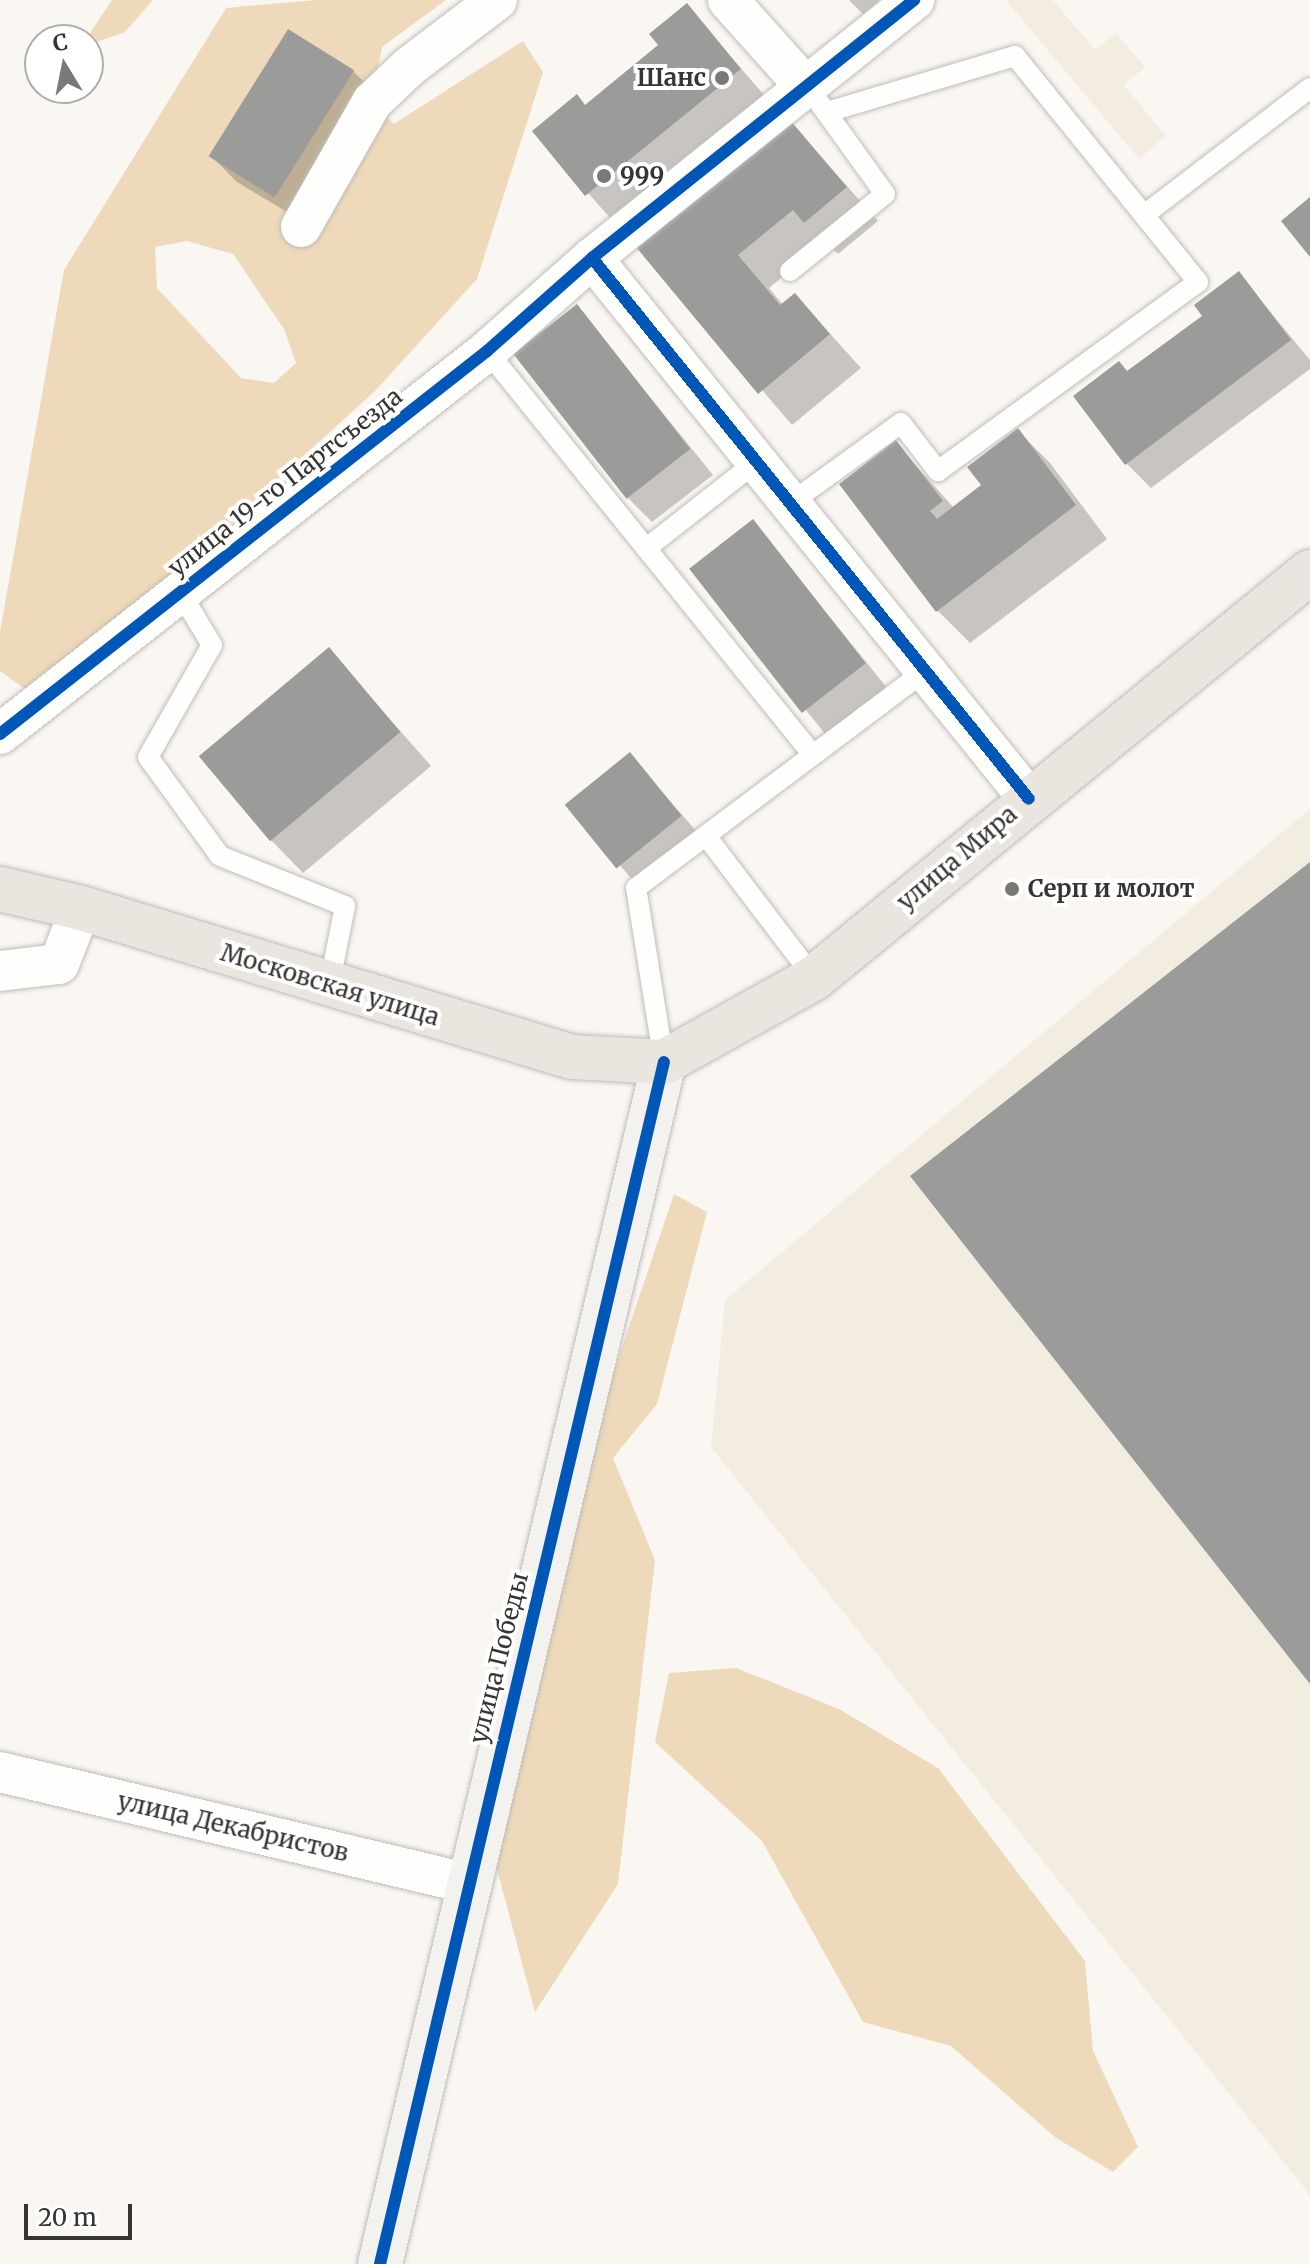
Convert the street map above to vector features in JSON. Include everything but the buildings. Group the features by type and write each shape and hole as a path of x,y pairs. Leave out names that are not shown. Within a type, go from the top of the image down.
{"main road":[{"name":"улица Мира","path":"664,1062 814,978 1310,572"},
{"name":"Московская улица","path":"0,889 81,908 329,986 572,1057 664,1062"}],"street":[{"path":"301,227 372,102 410,66 497,0"},
{"path":"728,0 816,99"},
{"name":"улица 19-го Партсъезда","path":"0,734 487,351 592,258 816,99 914,0"},
{"path":"592,258 1029,799"},
{"path":"0,971 59,964 81,908"},
{"name":"улица Победы","path":"380,2264 467,1883 664,1062"},
{"name":"улица Декабристов","path":"0,1772 467,1883"}],"lane":[{"path":"789,504 901,423 938,471 1198,282 1015,56 816,99 885,194 790,271"},
{"path":"1144,215 1310,88"},
{"path":"487,351 813,755"},
{"path":"648,547 756,462"},
{"path":"180,592 212,645 148,757 220,856 345,906 329,986"},
{"path":"664,1062 636,888 924,672"},
{"path":"706,836 814,978"}],"shaded area":[{"path":"112,0 153,0 125,32 104,39 104,24 96,24"},
{"path":"317,0 446,0 382,47 372,102 394,124 523,41 543,72 477,279 375,391 223,529 145,629 46,704 0,671 0,632 64,270 226,8","holes":["288,30 276,198 210,157","187,241 233,254 284,329 296,363 274,383 241,378 157,288 155,247"]},
{"path":"1006,0 1053,0 1095,50 1116,33 1145,67 1124,85 1166,136 1139,159"},
{"path":"1310,809 1310,2195 711,1447 725,1300"},
{"path":"674,1194 707,1212 657,1404 613,1458 655,1560 618,1884 535,2012 494,1858 597,1421"},
{"path":"736,1668 839,1709 938,1768 1085,1961 1093,2051 1138,2147 1113,2172 1056,2138 951,2046 863,2022 762,1841 655,1742 669,1673"}],"cycle path":[{"path":"0,734 487,351 592,258 914,0"},
{"path":"592,258 1029,799"},
{"path":"380,2264 664,1062"}],"place":[{"name":"Шанс","path":"722,78"},
{"name":"999","path":"604,176"},
{"name":"Серп и молот","path":"1012,889"}]}
